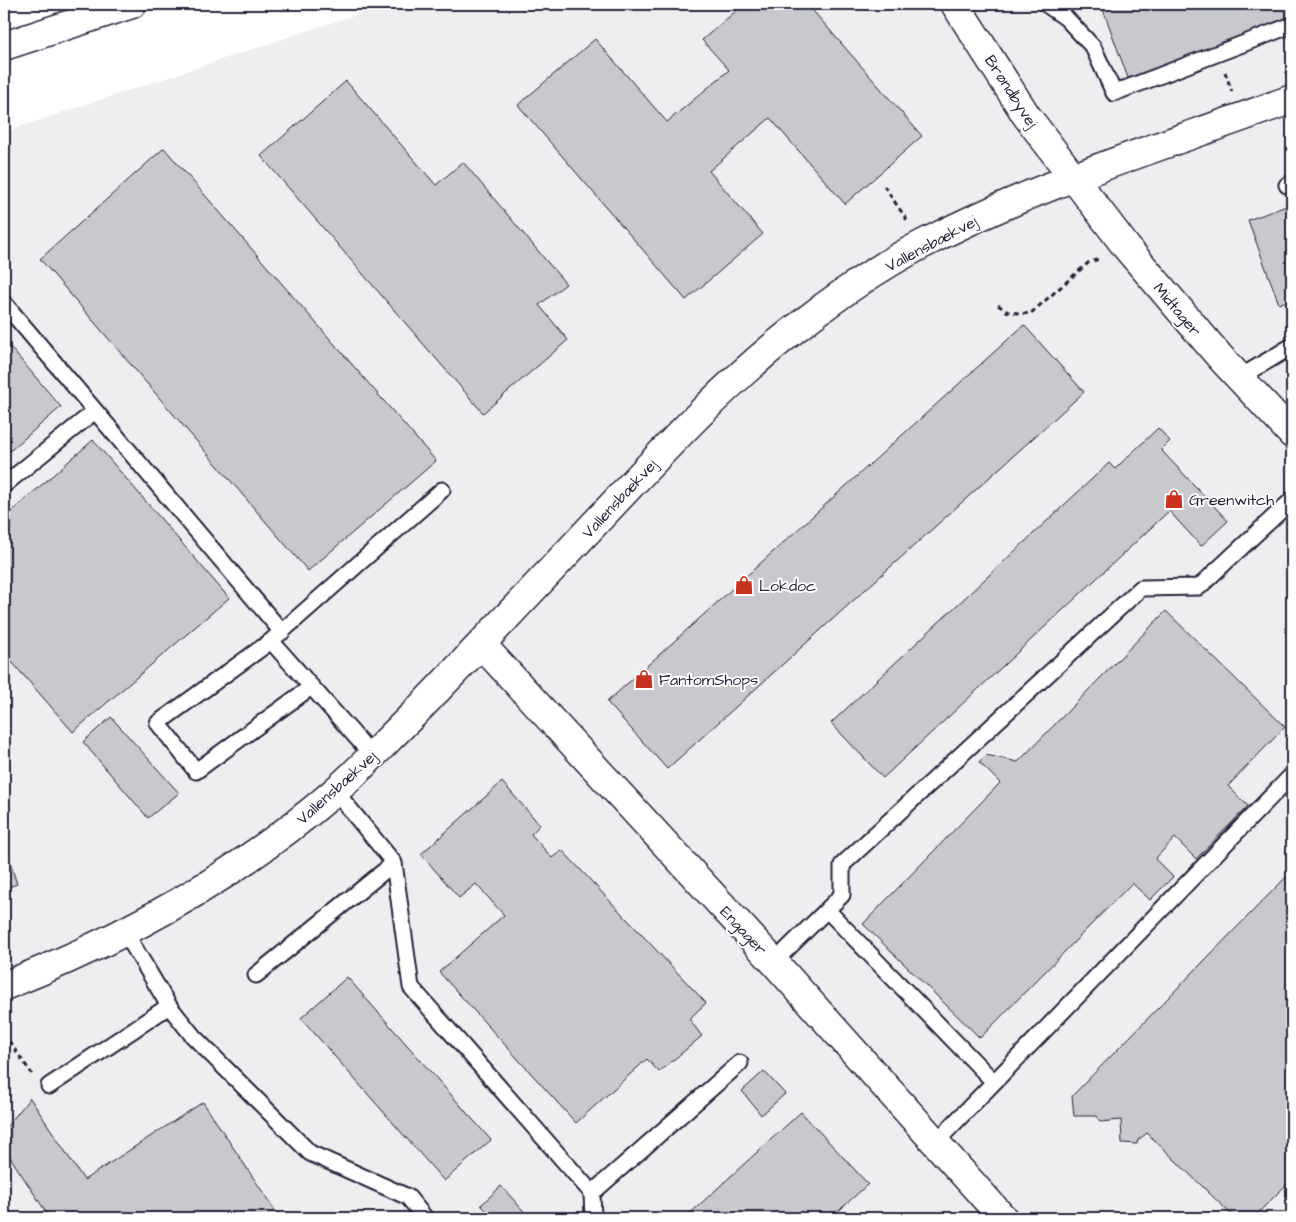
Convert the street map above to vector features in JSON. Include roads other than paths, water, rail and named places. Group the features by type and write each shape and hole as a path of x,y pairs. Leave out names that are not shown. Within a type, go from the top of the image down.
{"main road":[{"path":"4,46 132,4"},
{"name":"Brøndbyvej","path":"955,4 1026,116 1072,177"},
{"name":"Vallensbækvej","path":"4,986 47,969 154,918 268,846 335,791 482,644 689,423 794,330 847,291 922,244 994,209 1072,177 1292,99"},
{"name":"Midtager","path":"1072,177 1127,248 1239,378 1292,434"},
{"name":"Engager","path":"482,644 774,962 1003,1218"}],"lane":[{"path":"1046,4 1066,18 1093,47 1114,93 1292,25"},
{"path":"4,302 95,411 276,637 311,687 372,755"},
{"path":"1239,378 1292,346"},
{"path":"4,485 95,411"},
{"path":"311,687 196,772 158,723 276,637 442,490"},
{"path":"774,962 842,895 842,865 1141,588 1199,588 1292,500"},
{"path":"935,1143 1292,775"},
{"path":"335,791 394,864 411,987 592,1193 593,1218"},
{"path":"256,975 394,864"},
{"path":"827,910 994,1082"},
{"path":"125,932 169,1006 193,1036 310,1153 408,1197 425,1218"},
{"path":"48,1086 169,1006"},
{"path":"592,1193 740,1063"}],"place":[{"name":"Greenwitch","path":"1174,499"},
{"name":"Lokdoc","path":"744,585"},
{"name":"FantomShops","path":"644,679"}]}
